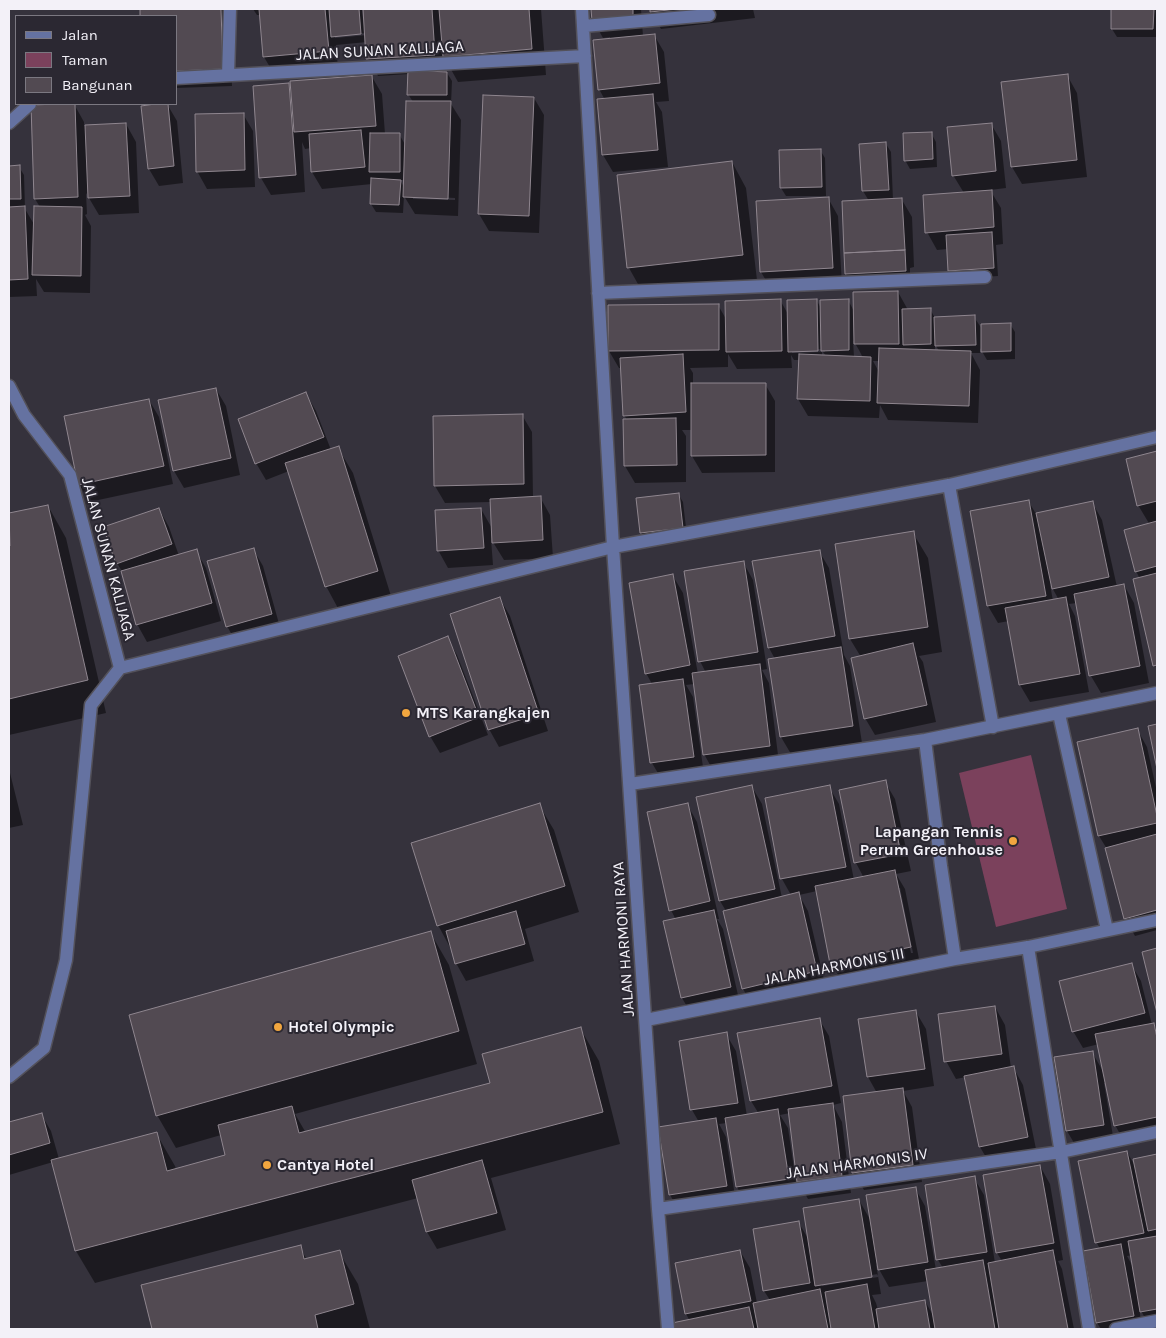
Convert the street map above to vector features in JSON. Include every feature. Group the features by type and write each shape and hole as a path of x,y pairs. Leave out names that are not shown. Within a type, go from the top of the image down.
{"street":[{"path":"228,75 230,9"},
{"name":"JALAN HARMONI RAYA","path":"582,9 613,547 658,1209 668,1329"},
{"path":"584,26 709,14"},
{"name":"JALAN SUNAN KALIJAGA","path":"178,78 585,56"},
{"path":"9,123 29,105"},
{"path":"598,294 985,277"},
{"name":"JALAN SUNAN KALIJAGA","path":"9,386 24,415 70,475 120,668"},
{"path":"9,1077 44,1048 66,960 91,705 120,668 613,547 949,485 1157,436"},
{"path":"949,485 993,727"},
{"path":"630,784 925,740 1157,694"},
{"path":"1059,714 1108,930"},
{"path":"925,740 955,960"},
{"name":"JALAN HARMONIS III","path":"646,1020 1157,920"},
{"path":"1028,946 1089,1329"},
{"name":"JALAN HARMONIS IV","path":"658,1209 1061,1152 1157,1132"},
{"path":"1116,1329 1157,1321"}],"green space":[{"name":"Lapangan Tennis Perum Greenhouse","path":"1031,755 1067,909 996,927 959,773"}],"building":[{"path":"140,9 221,9 223,69 178,71 178,15 140,15"},
{"path":"259,9 325,9 329,51 263,57"},
{"path":"329,9 359,9 361,34 331,37"},
{"path":"363,9 432,9 435,55 366,59"},
{"path":"439,9 529,9 532,49 443,57"},
{"path":"591,9 633,9 633,18 592,21"},
{"path":"650,9 678,9 650,12"},
{"path":"1111,9 1154,9 1153,29 1111,29"},
{"path":"655,34 660,83 598,90 593,40"},
{"path":"408,70 447,72 447,95 407,95"},
{"path":"1068,74 1077,160 1011,167 1001,82"},
{"path":"372,75 376,126 294,132 290,81"},
{"path":"289,83 296,175 259,178 253,86"},
{"path":"653,94 658,150 602,155 597,99"},
{"path":"483,95 534,97 529,216 478,214"},
{"path":"406,101 451,101 448,199 403,197"},
{"path":"31,105 75,105 78,197 34,199"},
{"path":"168,105 174,166 148,169 141,106"},
{"path":"244,113 245,170 196,172 195,114"},
{"path":"126,123 130,196 88,198 85,125"},
{"path":"992,123 996,171 952,176 947,127"},
{"path":"361,130 365,167 311,172 309,134"},
{"path":"932,132 933,159 904,161 903,133"},
{"path":"370,133 400,133 400,172 369,172"},
{"path":"886,142 889,190 862,191 859,144"},
{"path":"821,149 822,187 780,188 779,150"},
{"path":"732,161 743,255 627,268 617,175"},
{"path":"20,165 21,199 9,199 9,166"},
{"path":"371,178 401,180 399,205 370,204"},
{"path":"992,190 994,227 925,233 923,195"},
{"path":"829,197 833,268 760,272 756,201"},
{"path":"902,198 905,250 844,253 842,201"},
{"path":"25,206 28,279 9,280 9,207"},
{"path":"34,206 82,207 81,276 32,275"},
{"path":"992,232 994,268 948,271 946,235"},
{"path":"905,250 906,271 845,274 844,253"},
{"path":"898,291 899,344 854,344 853,292"},
{"path":"781,299 782,351 726,352 725,301"},
{"path":"817,299 818,351 788,352 787,300"},
{"path":"849,299 849,350 821,351 820,300"},
{"path":"719,304 719,350 608,351 608,305"},
{"path":"931,308 931,344 903,345 902,309"},
{"path":"975,315 976,345 935,346 934,317"},
{"path":"1011,323 1011,351 981,352 981,324"},
{"path":"879,348 971,351 969,406 877,403"},
{"path":"683,354 686,412 623,416 620,358"},
{"path":"799,354 871,357 870,401 797,399"},
{"path":"691,383 766,383 766,455 691,456"},
{"path":"216,388 231,458 173,471 158,400"},
{"path":"306,392 324,437 255,464 238,419"},
{"path":"149,399 164,466 78,485 64,416"},
{"path":"523,414 524,484 434,486 433,416"},
{"path":"676,418 677,465 624,466 623,419"},
{"path":"339,446 378,571 325,587 285,463"},
{"path":"1157,451 1157,501 1137,506 1126,459"},
{"path":"679,493 683,528 640,533 636,498"},
{"path":"541,496 543,540 492,543 490,499"},
{"path":"1029,500 1046,596 987,606 970,511"},
{"path":"1093,501 1109,577 1052,589 1036,513"},
{"path":"48,505 88,680 9,699 9,513"},
{"path":"159,508 172,544 116,564 103,527"},
{"path":"481,508 484,548 437,551 435,510"},
{"path":"1157,521 1157,566 1135,572 1124,530"},
{"path":"914,531 928,627 849,639 835,544"},
{"path":"254,548 272,614 226,627 207,561"},
{"path":"197,549 212,603 136,625 121,571"},
{"path":"820,550 835,636 768,648 752,561"},
{"path":"744,561 758,652 698,662 684,571"},
{"path":"1157,573 1157,665 1153,666 1133,579"},
{"path":"673,574 690,665 645,674 629,583"},
{"path":"1124,584 1140,666 1089,676 1074,594"},
{"path":"500,597 539,714 488,730 450,614"},
{"path":"1066,597 1080,674 1019,685 1005,608"},
{"path":"448,636 479,717 429,737 398,656"},
{"path":"913,643 927,705 864,719 851,658"},
{"path":"841,647 853,726 780,737 768,659"},
{"path":"760,664 770,746 703,755 692,673"},
{"path":"683,679 694,757 650,763 639,685"},
{"path":"1157,724 1157,769 1148,726"},
{"path":"1138,728 1157,823 1098,836 1077,742"},
{"path":"886,780 901,854 854,863 839,790"},
{"path":"752,785 775,889 719,901 696,797"},
{"path":"830,785 846,867 780,879 765,798"},
{"path":"540,803 565,886 437,926 411,843"},
{"path":"688,803 710,901 669,911 647,812"},
{"path":"1157,834 1157,910 1124,919 1105,848"},
{"path":"895,870 911,947 830,964 815,886"},
{"path":"799,892 817,971 742,989 723,911"},
{"path":"714,910 731,987 681,998 663,921"},
{"path":"516,911 525,944 455,964 446,931"},
{"path":"431,931 459,1031 156,1116 129,1015"},
{"path":"1157,948 1157,1013 1142,952"},
{"path":"1132,963 1145,1013 1072,1032 1059,981"},
{"path":"995,1006 1002,1054 944,1062 938,1014"},
{"path":"916,1010 925,1069 867,1077 858,1019"},
{"path":"820,1018 832,1086 750,1101 737,1033"},
{"path":"1154,1023 1157,1038 1157,1117 1114,1126 1095,1034"},
{"path":"581,1027 603,1112 75,1251 51,1160 157,1132 167,1171 225,1155 218,1125 292,1106 299,1133 490,1083 482,1054"},
{"path":"727,1032 738,1103 690,1110 679,1041"},
{"path":"1093,1051 1104,1125 1066,1131 1054,1057"},
{"path":"1014,1066 1028,1137 979,1147 964,1076"},
{"path":"903,1088 913,1165 852,1173 843,1096"},
{"path":"833,1103 842,1176 797,1182 788,1109"},
{"path":"778,1109 789,1179 736,1187 725,1118"},
{"path":"42,1113 50,1143 9,1155 9,1122"},
{"path":"716,1118 727,1186 669,1195 658,1127"},
{"path":"1127,1151 1144,1233 1095,1243 1078,1161"},
{"path":"1157,1154 1157,1229 1148,1231 1133,1159"},
{"path":"482,1160 497,1213 426,1232 412,1180"},
{"path":"1040,1165 1054,1243 996,1253 983,1175"},
{"path":"975,1176 987,1252 936,1260 925,1185"},
{"path":"916,1187 928,1262 878,1270 866,1195"},
{"path":"859,1199 872,1277 815,1286 803,1208"},
{"path":"799,1221 810,1283 763,1291 753,1229"},
{"path":"1157,1236 1157,1309 1140,1312 1128,1241"},
{"path":"1121,1244 1134,1316 1096,1323 1083,1251"},
{"path":"301,1245 304,1259 340,1250 354,1304 315,1315 318,1329 152,1329 141,1285"},
{"path":"740,1250 751,1301 685,1314 675,1263"},
{"path":"1053,1250 1068,1329 999,1329 988,1263"},
{"path":"983,1260 995,1329 935,1329 925,1270"},
{"path":"867,1284 875,1329 831,1329 825,1292"},
{"path":"820,1289 828,1329 758,1329 753,1303"},
{"path":"925,1300 930,1329 879,1329 876,1309"},
{"path":"749,1307 754,1329 673,1329 672,1323"}],"place":[{"name":"MTS Karangkajen","path":"406,713"},
{"name":"Lapangan Tennis Perum Greenhouse","path":"1013,841"},
{"name":"Hotel Olympic","path":"278,1027"},
{"name":"Cantya Hotel","path":"267,1165"}]}
